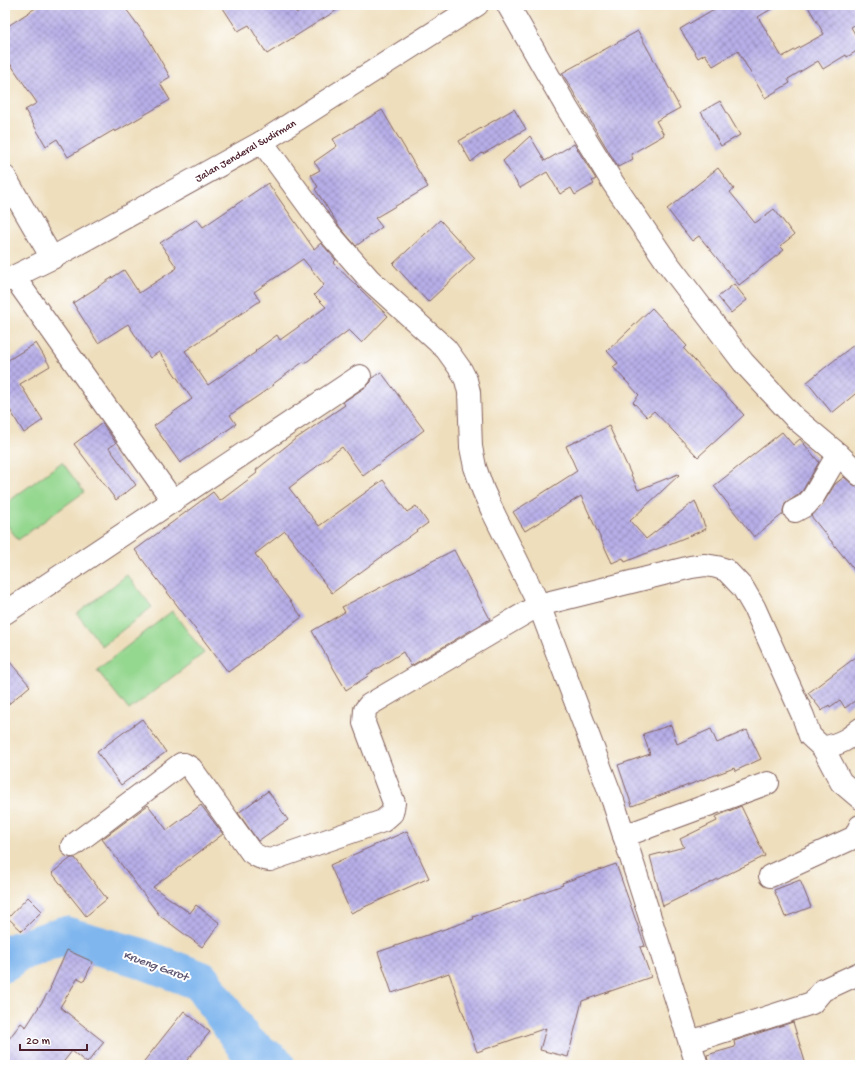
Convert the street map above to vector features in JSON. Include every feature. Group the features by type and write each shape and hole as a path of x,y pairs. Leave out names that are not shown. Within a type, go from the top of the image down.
{"street":[{"name":"Jalan Jenderal Sudirman","path":"9,279 52,258 262,142 477,5"},
{"path":"508,5 567,108 610,177 666,261 743,362 795,418 838,454 860,475"},
{"path":"262,142 327,230 370,280 446,349 461,370 466,380 469,392 471,447 475,467 492,510 540,605 613,801 696,1065"},
{"path":"5,177 52,258"},
{"path":"9,279 172,501"},
{"path":"5,613 360,376"},
{"path":"795,511 806,505 813,498 838,454"},
{"path":"72,846 181,764 191,768 251,852 264,859 270,860 383,821 392,813 394,803 364,723 365,710 369,705 540,605 691,567 705,565 726,570 743,588 754,607 803,716 810,736 823,748 841,782 860,800"},
{"path":"823,748 850,738 860,729"},
{"path":"624,836 768,783"},
{"path":"770,876 856,837 860,826"},
{"path":"690,1042 812,1003 823,990 860,973"}],"green space":[{"path":"62,462 84,492 18,540 5,522 5,504"},
{"path":"127,575 152,607 102,646 77,614"},
{"path":"172,611 204,653 129,710 97,670"}],"building":[{"path":"40,5 123,5 149,40 170,77 160,83 170,100 68,157 57,139 46,146 25,110 37,103 5,56 5,28"},
{"path":"221,5 292,5 297,13 311,5 345,5 267,54 249,25 238,31"},
{"path":"721,5 778,5 758,17 782,57 824,34 807,5 860,5 860,22 851,27 860,43 860,49 847,57 846,55 823,69 818,61 788,79 790,83 765,98 738,51 713,66 705,54 698,58 680,29"},
{"path":"638,31 680,108 656,121 664,135 631,154 633,159 618,167 562,73"},
{"path":"720,101 740,135 721,146 701,112"},
{"path":"514,109 526,129 483,154 482,153 471,162 459,141"},
{"path":"382,110 428,187 375,218 382,227 356,246 339,226 315,189 318,187 311,175 320,170 314,162 337,146 333,139"},
{"path":"530,136 545,161 574,144 596,179 592,181 594,184 575,195 571,188 560,194 547,172 520,188 503,161"},
{"path":"718,168 734,189 730,192 755,223 774,209 794,235 780,246 784,250 739,285 699,236 692,241 667,209"},
{"path":"268,183 314,249 321,243 336,260 333,263 388,316 362,343 349,330 305,363 303,362 273,384 274,385 230,415 236,424 180,463 154,426 192,399 159,352 150,358 128,324 98,343 73,303 124,270 139,293 177,268 160,243 197,219 203,227","holes":["303,259 324,285 314,295 326,307 280,340 277,335 255,351 256,352 208,385 185,351 260,301 254,292"]},
{"path":"440,220 475,258 428,302 393,264"},
{"path":"734,284 747,300 731,313 718,297"},
{"path":"652,308 687,346 684,349 744,415 698,457 654,411 647,417 633,402 639,395 613,367 618,363 607,351"},
{"path":"860,340 860,390 832,413 807,382"},
{"path":"36,343 50,366 20,384 43,420 24,433 5,402 5,362"},
{"path":"381,372 424,430 363,476 342,447 289,488 319,526 383,480 407,512 416,506 428,523 332,593 285,531 255,554 302,617 228,672 135,550 213,492 220,501 257,473 256,470 294,440 345,405 343,402 367,386 371,382 372,378"},
{"path":"102,423 116,443 109,448 136,485 116,500 74,444"},
{"path":"609,426 638,490 678,474 679,475 630,521 646,539 695,501 706,529 625,562 623,558 612,563 581,496 525,531 513,512 577,471 566,446"},
{"path":"782,432 793,445 800,439 819,462 803,490 785,504 783,514 754,537 714,486"},
{"path":"844,477 852,484 860,487 860,577 811,516 822,505 835,484"},
{"path":"454,550 490,619 411,666 403,652 346,690 312,631 345,612 342,607"},
{"path":"860,654 860,697 845,708 840,700 830,707 829,705 822,711 808,693"},
{"path":"5,656 30,686 5,707"},
{"path":"142,719 166,752 121,785 97,752"},
{"path":"671,725 677,744 711,729 717,743 747,730 761,759 735,771 734,768 632,806 618,765 650,754 643,734"},
{"path":"268,791 288,820 258,841 238,813"},
{"path":"148,805 167,830 201,805 223,834 153,887 190,913 196,905 220,923 202,947 160,916 102,839"},
{"path":"741,806 765,856 663,906 650,856 684,847 680,839 717,821 715,817"},
{"path":"407,831 429,878 351,913 330,865"},
{"path":"71,858 75,858 107,899 86,916 52,873"},
{"path":"616,864 645,946 640,947 651,977 582,1001 568,1057 540,1050 546,1028 477,1052 449,973 392,993 378,952 474,919 473,917 563,885 562,883"},
{"path":"800,880 811,907 785,917 774,890"},
{"path":"28,897 42,911 22,931 8,918"},
{"path":"67,950 93,962 84,981 78,978 60,1007 104,1042 87,1063 72,1051 61,1065 5,1065 5,1044 21,1023 26,1027 51,988"},
{"path":"184,1011 210,1032 183,1065 141,1065"},
{"path":"793,1022 806,1065 709,1065 707,1055 735,1047 734,1041"}],"waterway":[{"name":"Krueng Garot","path":"5,962 16,952 64,936 138,957 201,981 245,1044 275,1065"}]}
